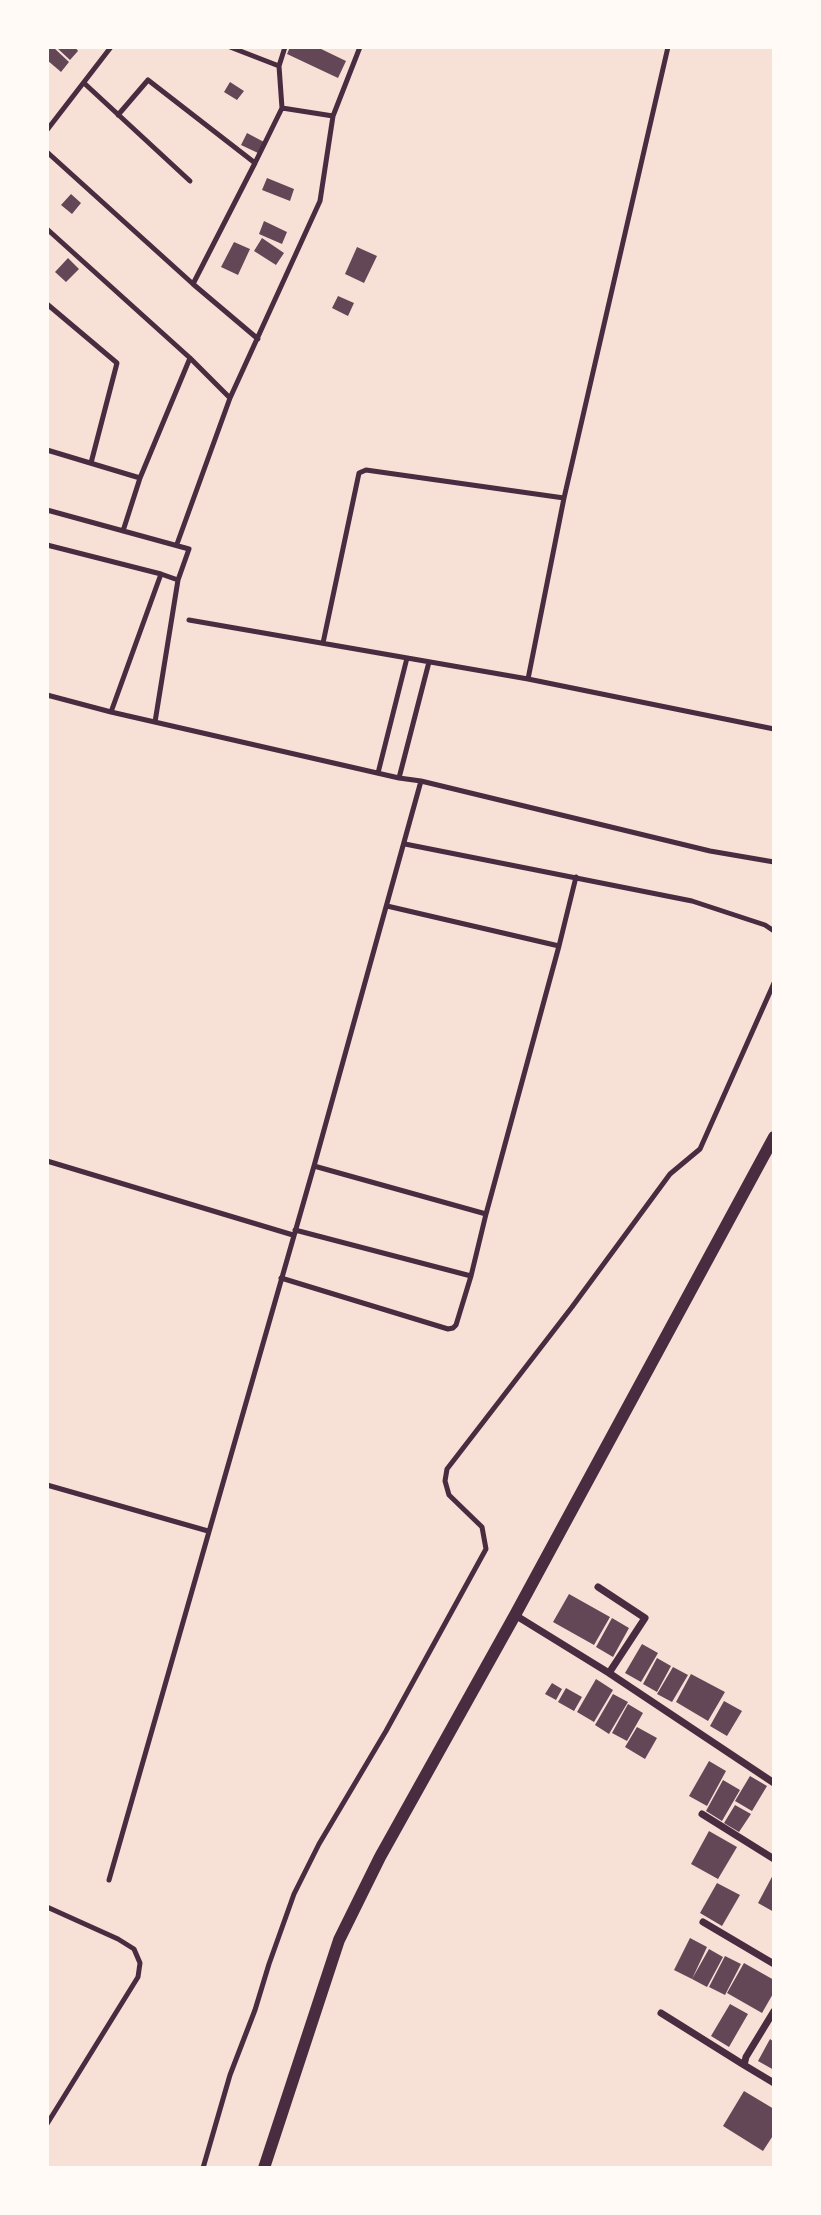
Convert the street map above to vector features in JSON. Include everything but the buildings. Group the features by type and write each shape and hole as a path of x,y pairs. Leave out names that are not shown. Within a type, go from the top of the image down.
{"street":[{"path":"264,2168 339,1940 380,1857 515,1615 774,1137"},
{"path":"598,1587 645,1618 609,1673"},
{"path":"515,1615 609,1673 774,1783"},
{"path":"702,1814 774,1859"},
{"path":"704,1922 774,1964"},
{"path":"744,2065 746,2057 774,2011"},
{"path":"661,2013 774,2083"}],"lane":[{"path":"99,47 105,55"},
{"path":"47,130 111,47"},
{"path":"230,47 279,66"},
{"path":"193,284 282,108 279,66 285,47"},
{"path":"177,544 230,398 320,201 333,116 360,47"},
{"path":"528,679 564,498 668,47"},
{"path":"118,115 148,80 255,163"},
{"path":"84,83 190,181"},
{"path":"282,108 333,116"},
{"path":"47,152 258,339"},
{"path":"47,229 190,358 230,398"},
{"path":"47,304 117,363 90,463"},
{"path":"123,531 140,478 190,358"},
{"path":"47,450 140,478"},
{"path":"323,643 359,473 366,470 564,498"},
{"path":"47,510 189,549 178,580 155,722"},
{"path":"47,545 178,580"},
{"path":"111,712 161,575"},
{"path":"189,620 528,679 774,729"},
{"path":"379,773 407,658"},
{"path":"399,778 429,662"},
{"path":"47,695 710,851 774,862"},
{"path":"109,1880 314,1166 421,781"},
{"path":"405,844 692,901 765,925 774,931"},
{"path":"281,1278 449,1329 456,1325 576,877"},
{"path":"387,906 559,946"},
{"path":"203,2168 230,2075 256,2010 294,1894 319,1844 386,1731 486,1549 482,1527 449,1495 447,1469 670,1174 700,1149 774,983"},
{"path":"47,1161 294,1233 471,1276"},
{"path":"314,1166 486,1214"},
{"path":"47,1485 208,1531"},
{"path":"47,1907 118,1939 134,1949 140,1963 138,1977 47,2124"}]}
